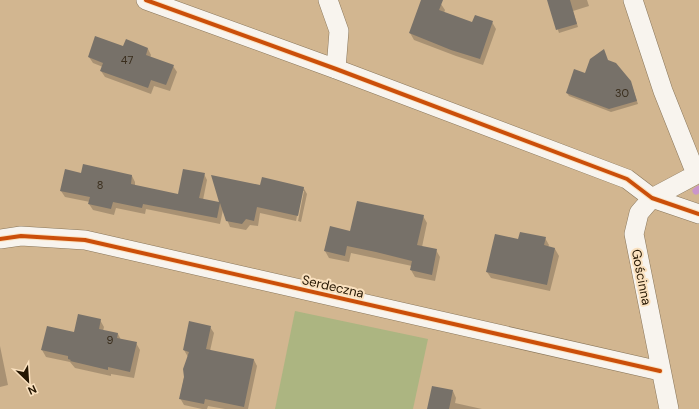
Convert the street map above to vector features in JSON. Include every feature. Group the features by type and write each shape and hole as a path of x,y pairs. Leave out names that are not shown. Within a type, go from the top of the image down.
{"street":[{"path":"146,0 336,69 627,179 652,198 699,214"},
{"path":"328,0 338,31 336,69"},
{"name":"Gościnna","path":"632,0 663,91 697,173 652,198 639,213 634,234 660,371 669,409"},
{"name":"Serdeczna","path":"0,239 21,236 85,240 660,371"}],"green space":[{"path":"295,311 428,339 413,409 275,409"}],"building":[{"path":"421,0 443,0 439,10 472,22 475,15 493,21 480,59 451,50 409,33"},
{"path":"547,0 570,0 577,24 556,30"},
{"path":"95,36 123,46 126,39 148,48 146,55 174,65 166,85 151,80 148,88 100,71 103,63 88,57"},
{"path":"604,49 608,60 616,63 631,81 637,101 609,109 566,93 574,69 585,73 590,59"},
{"path":"83,164 132,175 131,184 178,194 183,169 205,173 199,198 219,202 211,175 260,185 262,177 304,187 298,216 257,207 254,221 246,219 242,224 226,221 220,203 217,218 143,204 142,208 113,202 111,209 88,204 90,197 60,191 65,169 81,173"},
{"path":"357,201 424,215 417,245 437,249 432,275 410,270 412,261 376,252 347,246 345,256 324,251 330,226 350,231"},
{"path":"520,232 546,237 544,245 555,248 547,285 486,272 495,234 518,239"},
{"path":"78,314 101,319 99,329 118,333 117,338 137,342 130,372 108,367 108,370 70,361 71,360 68,359 68,356 41,350 47,326 74,332"},
{"path":"189,321 211,326 206,349 254,359 244,407 205,399 204,404 179,399 184,377 183,369 189,352 183,350"},
{"path":"432,386 453,390 449,409 427,409"}],"cycle path":[{"path":"146,0 336,69 627,179 652,198 699,214"},
{"path":"0,239 21,236 85,240 660,371"}]}
